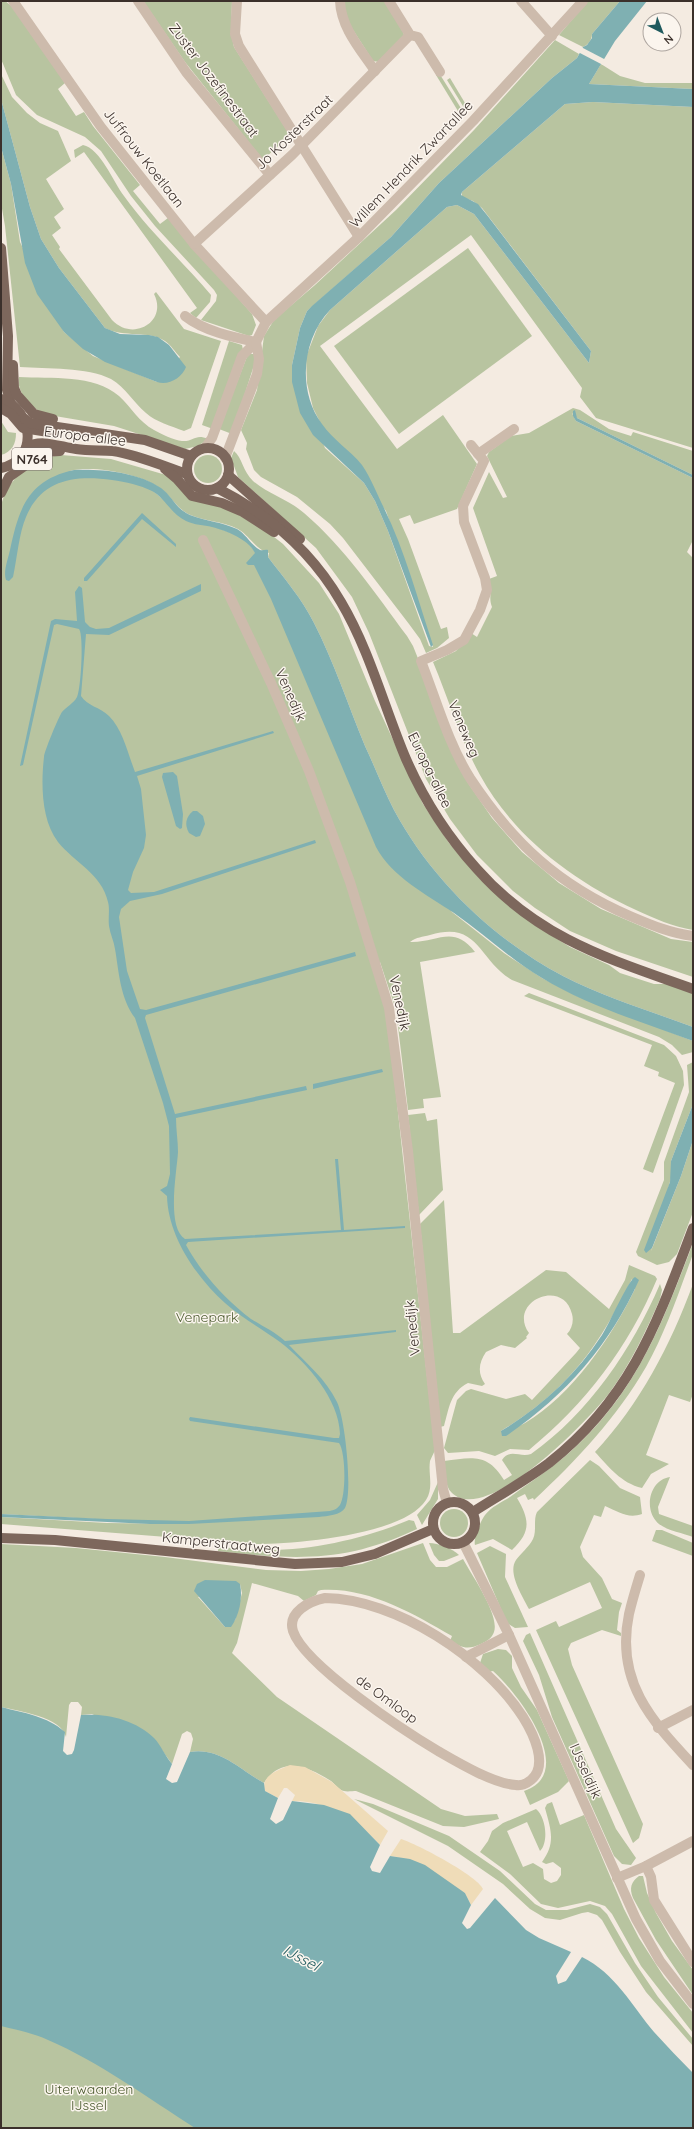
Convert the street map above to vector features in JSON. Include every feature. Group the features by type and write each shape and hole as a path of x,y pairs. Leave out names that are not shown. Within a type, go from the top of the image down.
{"main road":[{"path":"1,248 8,336 7,390 11,404 26,424"},
{"path":"8,336 13,361 14,388 17,395 34,414 60,420 75,429"},
{"path":"1,399 11,404"},
{"name":"N764","path":"1,408 11,414 20,426 26,424 26,448 17,461 2,469"},
{"name":"Europa-allee","path":"26,424 30,423 75,429 145,440 191,456"},
{"name":"Europa-allee","path":"26,448 31,445 42,444 59,445 76,449 114,451 187,474"},
{"path":"206,448 219,451 225,458 228,466 228,475 222,484 217,488 207,490 198,488 193,484 187,474 187,467 191,456 200,449 206,448"},
{"name":"N764","path":"1,493 9,477 38,454 51,451 76,449"},
{"path":"158,464 177,479 192,496 222,503 243,512 295,543"},
{"name":"Europa-allee","path":"228,475 299,538 336,581 348,601 368,643 410,756 429,793 454,834 482,866 511,894 537,915 565,932 595,948 693,982"},
{"name":"Europa-allee","path":"217,488 258,511 295,543 318,568 342,603 363,647 414,777 436,817 478,870 520,909 573,944 602,957 693,989"},
{"path":"472,1512 549,1463 581,1435 610,1402 634,1367 655,1327 693,1228"},
{"path":"456,1501 462,1503 472,1512 475,1520 474,1532 464,1542 452,1545 446,1543 436,1535 434,1529 434,1516 437,1509 447,1503 456,1501"},
{"name":"Kamperstraatweg","path":"1,1538 55,1540 295,1564 342,1562 375,1554 434,1529"}],"street":[{"name":"Zuster Jozefinestraat","path":"138,1 186,72 270,175"},
{"path":"237,1 235,34 239,46 359,237"},
{"path":"340,1 340,11 346,27 375,71"},
{"path":"389,1 410,35 418,37 440,72"},
{"path":"520,1 552,36"},
{"name":"Willem Hendrik Zwartallee","path":"206,448 212,438 242,356 256,342 266,322 359,237 473,122 583,1"},
{"name":"Juffrouw Koetlaan","path":"17,2 101,127 194,244 266,322"},
{"name":"Jo Kosterstraat","path":"194,244 301,146 410,35"},
{"path":"185,316 196,323 228,336 256,342 259,359 257,374 225,458"},
{"path":"471,445 478,454 514,429"},
{"name":"Veneweg","path":"478,454 484,461 463,506 463,514 464,522 485,578 487,590 480,610 464,640 447,650 421,661 456,750 470,777 508,828 529,852 551,872 612,909 674,934 693,936"},
{"name":"Venedijk","path":"203,540 271,683 309,771 350,882 389,1008 408,1151 443,1489 447,1503"},
{"name":"IJsseldijk","path":"464,1542 509,1635 636,1919 660,1961 693,2004"},
{"path":"640,1575 629,1614 626,1642 629,1671 639,1698 658,1728 693,1765"},
{"name":"de Omloop","path":"325,1598 356,1600 387,1610 413,1622 466,1657 498,1687 522,1717 534,1741 539,1765 534,1778 523,1784 514,1785 500,1781 459,1763 375,1709 333,1676 303,1647 293,1630 293,1622 295,1616 304,1605 316,1600 325,1598"},
{"path":"466,1657 509,1635"},
{"path":"658,1728 693,1710"},
{"path":"617,1878 646,1866 693,1840"},
{"path":"646,1866 651,1877 654,1900 693,1962"}],"green space":[{"path":"1,1 5,1 17,10 65,83 58,89 76,116 84,112 93,126 140,185 133,191 160,224 168,218 252,314 256,325 252,335 249,336 201,320 216,301 217,295 155,226 131,196 101,151 85,137 37,115 16,95 1,59"},
{"path":"143,1 232,1 231,32 234,47 290,135 263,160 185,62"},
{"path":"343,1 385,1 404,35 379,62 373,61 346,19"},
{"path":"588,1 620,1 592,34 587,45 583,47 559,35"},
{"path":"555,40 579,54 577,58 552,78 439,183 391,237 307,311 300,328 292,365 325,448 364,483 375,501 388,531 429,646 433,647 386,511 321,424 313,408 307,383 306,357 318,326 330,310 447,207 457,205 474,214 589,363 591,351 482,208 473,201 462,197 462,192 565,104 593,102 693,107 693,448 596,418 580,397 582,388 471,235 320,346 397,449 443,415 477,464 457,509 414,524 410,515 399,519 408,539 441,629 447,627 449,638 437,648 426,653 420,639 409,624 343,538 330,524 297,497 261,477 254,470 246,449 247,443 241,430 257,390 264,336 274,320 315,285 396,210 474,130"},
{"path":"601,64 620,76 645,83 693,83 693,89 589,84"},
{"path":"439,73 464,113 461,116 436,75"},
{"path":"1,74 12,97 27,113 40,123 58,131 71,161 46,179 64,209 54,217 61,228 52,235 60,247 59,249 112,320 120,326 129,329 138,329 146,326 156,313 157,304 154,294 156,292 184,329 221,341 191,428 184,431 154,419 141,409 116,383 101,375 79,370 20,367 5,226 1,203 1,147 11,184 20,242 64,332 93,356 157,382 180,357 165,341 159,338 120,333 105,328 59,268 41,239 30,207 1,99"},
{"path":"450,78 468,108 466,111 447,80"},
{"path":"83,145 95,152 101,159 120,190 134,209 211,295 210,302 196,318 190,313 197,308 84,152 75,158 74,150"},
{"path":"468,248 532,336 399,434 334,346"},
{"path":"229,341 242,345 243,350 213,429 202,425"},
{"path":"248,354 254,354 255,362 232,434 219,429"},
{"path":"19,377 72,379 97,384 109,389 119,396 139,419 160,433 182,441 197,437 204,437 208,439 198,446 185,449 114,426 43,414 29,403 22,394"},
{"path":"573,408 580,410 609,429 631,436 633,432 693,451 693,475 577,418 572,413 576,421 693,478 693,540 687,552 693,558 693,930 678,927 656,919 613,898 568,871 547,855 528,837 510,818 480,775 461,733 433,662 456,651 471,633 477,637 492,607 490,600 491,587 489,579 497,576 473,508 489,472 503,498 507,497 487,456 489,452 511,436 529,433"},
{"path":"1,421 8,432 16,433 15,441 11,450 1,455"},
{"path":"234,451 253,481 265,490 298,508 333,541 371,587 407,636 413,646 468,783 492,818 522,852 559,883 601,909 671,939 693,942 693,977 616,951 570,931 535,908 513,891 477,855 450,819 426,779 369,633 352,597 316,548 238,477 231,458"},
{"name":"Venepark","path":"61,455 111,459 166,475 178,484 227,508 269,533 283,544 319,583 339,614 375,701 423,804 449,843 480,879 533,924 570,947 609,965 620,973 654,984 666,984 693,993 693,1027 611,997 563,976 512,944 489,925 466,905 426,860 394,810 365,746 334,668 314,623 304,606 268,557 269,553 260,549 246,535 232,526 188,514 161,489 142,479 104,470 80,469 70,471 144,483 181,515 243,537 260,558 348,746 452,912 504,953 542,978 577,996 693,1041 693,1052 682,1055 672,1045 659,1037 512,980 501,972 469,937 459,933 446,932 422,937 410,942 452,937 460,939 475,952 420,962 441,1097 423,1099 424,1108 408,1110 396,1010 380,962 372,966 387,1012 435,1450 430,1461 430,1490 426,1500 414,1512 396,1522 373,1529 322,1539 275,1544 257,1544 1,1524 1,1517 107,1523 190,1524 1,1514 1,507 9,487 22,472 41,460"},
{"path":"208,455 218,459 222,469 218,479 208,483 198,479 194,469 198,459"},
{"path":"529,993 664,1045 676,1056 683,1071 684,1085 653,1173 643,1169 675,1083 658,1076 659,1072 644,1066 652,1045 524,996"},
{"path":"693,1062 693,1104 671,1161 671,1178 651,1251 681,1176 693,1140 693,1212 677,1254 669,1262 657,1265 638,1256 636,1252 664,1180 664,1162 689,1092 687,1065"},
{"path":"425,1113 427,1121 437,1119 443,1190 419,1215 408,1115"},
{"path":"444,1200 453,1333 460,1333 546,1270 566,1272 609,1309 625,1280 629,1265 655,1276 657,1279 633,1328 604,1373 569,1413 529,1450 510,1449 495,1456 479,1451 448,1453 444,1448 457,1400 466,1391 471,1389 506,1399 525,1394 532,1400 576,1353 580,1348 567,1334 573,1319 567,1303 558,1297 549,1296 539,1298 531,1304 525,1312 524,1322 529,1333 526,1337 527,1338 515,1348 501,1345 486,1352 480,1364 482,1380 485,1384 482,1386 468,1383 457,1391 449,1407 444,1426 440,1427 420,1224","holes":["632,1279 635,1289 602,1346 589,1364 559,1397 525,1423 501,1431 545,1400 563,1383 579,1366 607,1326"]},
{"path":"693,1243 693,1254 672,1311 660,1340 635,1385 609,1421 581,1454 534,1500 533,1498 528,1500 525,1494 517,1498 526,1519 526,1526 523,1537 512,1550 493,1539 475,1545 475,1538 483,1517 487,1512 563,1458 593,1429 613,1405 630,1381 658,1329"},
{"path":"660,1284 662,1290 660,1299 644,1335 618,1381 582,1424 537,1465 512,1483 489,1495 468,1499 452,1493 449,1490 446,1482 444,1461 471,1458 485,1461 498,1471 504,1480 512,1475 502,1460 505,1456 512,1454 531,1454 552,1438 572,1419 607,1378 622,1356 649,1308"},
{"path":"693,1284 693,1394 690,1402 669,1395 646,1455 669,1464 651,1474 642,1488 628,1482 610,1469 595,1452 611,1434 640,1394 664,1352"},
{"path":"590,1460 599,1466 620,1488 640,1497 642,1514 632,1516 605,1506 601,1517 594,1515 580,1547 583,1557 602,1578 612,1599 622,1603 619,1612 617,1630 621,1633 621,1636 602,1630 571,1643 568,1649 572,1665 643,1824 639,1838 633,1843 536,1630 556,1621 559,1627 602,1608 590,1582 529,1609 517,1585 513,1571 516,1560 533,1539 537,1512"},
{"path":"670,1477 658,1507 659,1514 693,1526 693,1537 663,1527 652,1515 650,1509 651,1495 658,1483 663,1479"},
{"path":"438,1482 438,1499 422,1525 417,1515 430,1500"},
{"path":"454,1509 464,1513 468,1523 464,1533 454,1537 444,1533 440,1523 444,1513"},
{"path":"409,1520 414,1521 417,1529 391,1540 343,1553 296,1557 218,1551 218,1547 268,1550 304,1548 340,1542"},
{"path":"656,1530 662,1530 693,1543 693,1556 652,1541"},
{"path":"423,1543 430,1560 436,1567 447,1567 463,1559 489,1605 495,1625 492,1636 481,1644 469,1648 450,1641 452,1636 421,1619 389,1603 373,1597 338,1590 321,1590 318,1591 316,1595 304,1601 298,1596 252,1583 237,1643 232,1653 277,1697 441,1809 465,1816 497,1814 499,1819 464,1827 443,1826 356,1791 342,1790 331,1781 314,1771 296,1766 287,1766 279,1769 271,1774 264,1783 220,1756 201,1751 190,1752 193,1739 191,1733 187,1731 182,1734 172,1764 159,1746 92,1714 81,1715 82,1707 78,1702 71,1702 69,1705 66,1737 63,1730 57,1724 38,1716 1,1707 1,1544 76,1548 165,1557 266,1570 301,1571 329,1569 362,1564","holes":["240,1584 242,1593 235,1620 225,1627 198,1597"]},
{"path":"429,1543 445,1547 459,1555 444,1561 439,1561 434,1555"},
{"path":"490,1546 506,1554 505,1577 528,1627 515,1628 507,1623 477,1553"},
{"path":"530,1633 616,1829 636,1858 631,1865 622,1864 614,1856 552,1717 539,1675 523,1641 526,1635"},
{"path":"498,1649 506,1650 512,1656 512,1668 521,1687 537,1710 569,1781 558,1792 530,1805 524,1791 539,1782 546,1768 545,1751 538,1732 528,1713 516,1696 493,1671 488,1672 480,1663 483,1654"},
{"path":"354,1799 373,1804 449,1836 500,1871 535,1904 546,1910 567,1910 590,1904 600,1907 607,1914 635,1963 658,1997 693,2039 693,2046 646,1992 620,1952 602,1920 597,1915 588,1912 560,1920 545,1918 530,1909 503,1884 448,1846"},
{"path":"552,1802 560,1825 584,1815 624,1909 639,1938 664,1977 693,2013 693,2033 641,1966 612,1914 605,1906 590,1901 558,1908 541,1904 510,1874 480,1852 488,1841 492,1831 503,1823 536,1809 542,1818 545,1830 545,1842 540,1851 527,1822 507,1831 523,1867 533,1863 543,1869 544,1879 551,1883 557,1881 561,1875 561,1868 553,1862 546,1864 542,1862 551,1842 549,1823 545,1808 547,1804"},
{"path":"639,1876 643,1876 647,1893 656,1913 672,1941 693,1970 693,1995 656,1940 633,1898 631,1891 632,1886 634,1881"},
{"name":"Uiterwaarden IJssel","path":"1,1990 356,2128 1,2128"}],"sand":[{"path":"290,1765 305,1767 332,1782 388,1831 380,1845 362,1827 341,1813 317,1804 292,1801 295,1795 287,1788 284,1788 278,1798 265,1791 264,1785 268,1777 276,1771"},
{"path":"401,1839 446,1861 479,1883 483,1889 471,1905 465,1893 397,1857 390,1856"}],"water":[{"path":"620,1 647,1 615,41 589,84 693,89 693,107 593,102 565,104 462,192 461,195 478,204 591,351 589,363 474,214 457,205 447,207 330,310 313,335 306,366 306,381 314,411 326,430 362,465 371,481 392,524 405,558 433,645 431,647 388,531 375,501 364,483 313,435 300,413 292,382 292,365 300,328 307,311 312,306 391,237 439,183 552,78 577,58 583,47 587,45 592,38 592,34"},
{"path":"1,99 30,207 41,239 59,268 105,328 120,334 149,335 158,337 169,345 186,367 178,378 166,383 157,382 105,362 83,349 64,332 37,294 25,263 11,184 1,147"},
{"path":"575,410 577,418 693,475 693,478 576,421 573,416 573,411"},
{"path":"74,470 108,471 141,478 161,488 181,509 190,515 237,529 257,548 260,550 268,550 268,557 304,606 314,623 334,668 365,746 394,810 426,860 445,883 466,905 489,925 512,944 537,961 563,976 595,991 693,1027 693,1041 597,1005 542,978 519,963 454,913 411,884 391,867 376,847 271,599 254,565 248,565 246,563 255,553 252,548 242,540 230,533 209,526 186,521 176,514 157,494 143,487 112,480 85,478 73,479 50,487 41,494 33,504 26,517 22,531 13,577 9,581 6,580 5,569 13,535 17,521 28,498 46,481"},
{"path":"142,513 176,544 176,547 142,519 87,581 84,581 84,578"},
{"path":"201,584 201,591 109,635 86,634 81,696 87,702 109,716 114,722 122,735 135,772 273,731 274,733 137,776 141,789 146,835 144,848 133,872 128,890 131,893 154,892 315,840 316,843 162,894 130,901 121,909 119,917 127,971 140,1009 146,1010 355,952 356,956 146,1015 145,1018 175,1114 306,1086 307,1090 176,1118 178,1152 174,1211 176,1223 179,1233 185,1239 341,1230 335,1159 338,1159 344,1230 405,1226 405,1228 188,1242 186,1245 199,1266 232,1303 251,1319 285,1341 396,1330 396,1332 289,1345 327,1386 340,1410 347,1455 348,1487 345,1508 334,1515 189,1524 150,1524 1,1517 1,1514 189,1521 330,1511 338,1507 342,1500 344,1464 339,1443 190,1421 189,1419 190,1417 334,1438 339,1438 340,1434 334,1408 328,1395 311,1371 301,1360 280,1342 245,1319 225,1303 214,1293 194,1268 178,1241 172,1226 167,1196 160,1190 167,1186 170,1174 169,1126 135,1018 123,993 110,932 109,908 105,892 94,876 58,842 52,833 45,812 43,767 45,754 60,715 77,697 81,674 82,651 81,633 79,629 57,624 54,625 23,765 20,766 51,621 55,619 77,621 75,592 79,586 82,588 85,622 90,627 96,629 109,628"},
{"path":"173,772 177,776 183,814 182,828 180,829 176,826 162,777 163,773"},
{"path":"193,811 197,811 203,816 205,824 200,836 196,837 189,833 186,824 187,818"},
{"path":"382,1069 383,1072 313,1089 313,1084"},
{"path":"693,1104 693,1140 681,1176 652,1248 646,1253 644,1250 670,1182 671,1161"},
{"path":"635,1277 639,1280 627,1304 600,1347 584,1367 548,1404 506,1436 502,1436 501,1431 516,1422 544,1401 581,1364 602,1335 627,1287"},
{"path":"205,1580 236,1581 240,1584 240,1607 231,1627 225,1627 194,1591 197,1584"},
{"name":"IJssel","path":"1,1707 51,1722 65,1732 63,1751 67,1755 72,1754 74,1750 81,1715 110,1716 138,1726 154,1738 172,1764 166,1779 172,1783 177,1782 190,1752 201,1751 220,1756 264,1783 265,1791 278,1798 270,1819 276,1824 283,1820 292,1801 324,1805 350,1814 380,1845 370,1867 372,1871 380,1873 390,1856 410,1859 425,1865 465,1893 471,1905 462,1923 467,1929 470,1928 495,1898 526,1930 539,1938 571,1952 556,1976 558,1984 566,1981 582,1957 594,1964 613,1981 654,2032 693,2073 693,2128 195,2128 123,2081 67,2049 37,2035 1,2026"}],"pier":[{"path":"581,47 606,60 603,65 578,52"}]}
